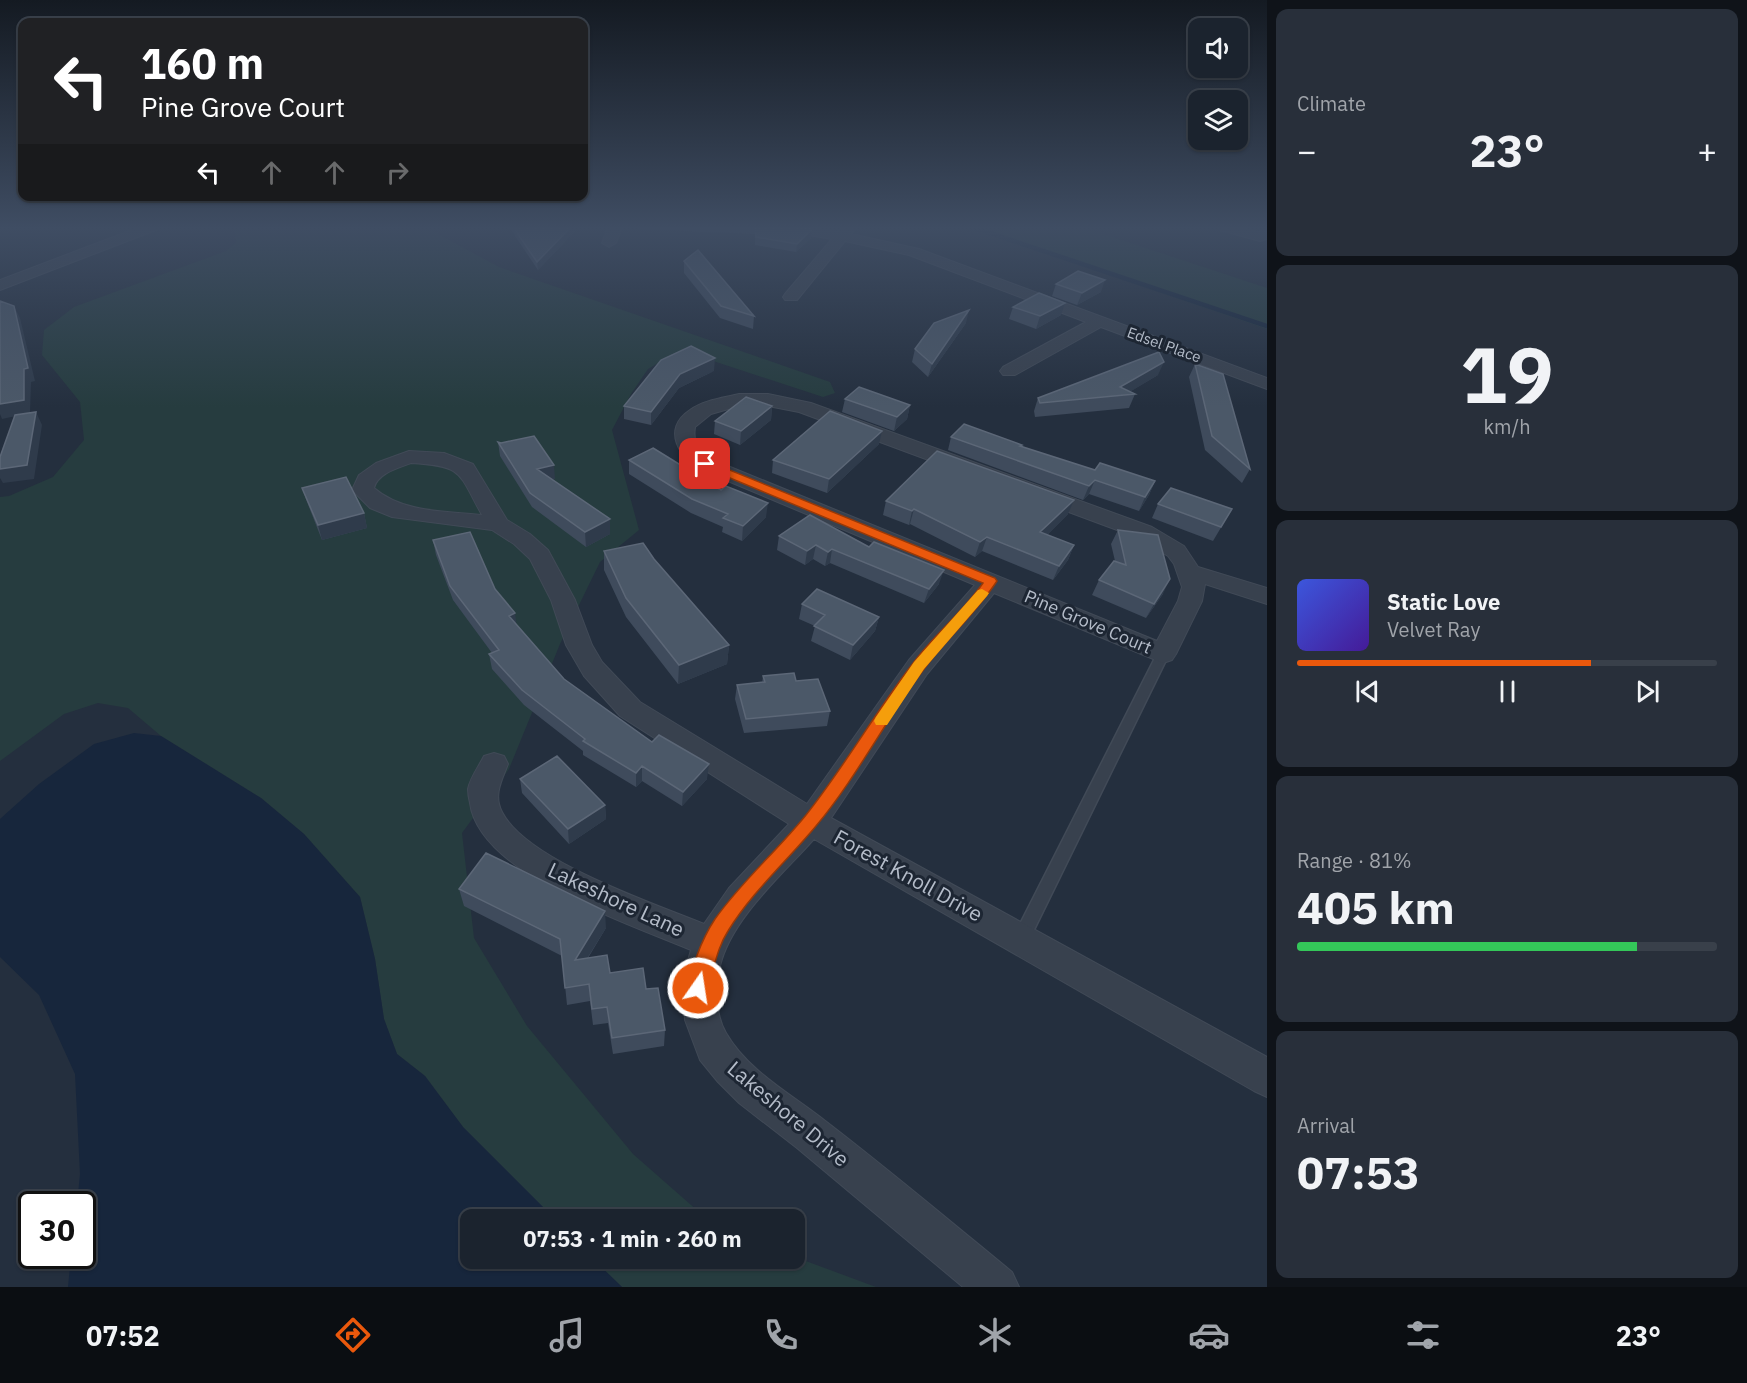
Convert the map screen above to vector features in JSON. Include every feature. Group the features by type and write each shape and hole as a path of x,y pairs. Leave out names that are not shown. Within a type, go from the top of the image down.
{"street":[{"path":"791,297 799,287"},
{"name":"Edsel Place","path":"1009,287 1267,384"},
{"path":"1009,371 1100,321"},
{"name":"Pine Grove Court","path":"739,400 768,400 804,407 1122,522 1176,551 1185,562 1194,587 1190,601 1162,654 990,581 705,464 694,456 684,439 688,421 704,410 739,400"},
{"name":"Forest Knoll Drive","path":"498,524 466,468 444,459 409,457 383,467 366,478 363,490 378,503 400,512 498,524 522,539 540,555 563,600 579,645 593,669 630,709 810,821 1267,1078"},
{"path":"1188,572 1267,596"},
{"name":"Lakeshore Drive","path":"990,581 977,602 949,629 919,666 847,772 810,821 750,887 721,926 707,953 698,988 703,1025 720,1057 744,1083 808,1132 997,1287"},
{"name":"Lakeshore Lane","path":"494,764 485,776 481,791 486,812 497,832 522,854 563,880 712,943"}],"lane":[{"path":"1021,939 1162,654"}],"green space":[{"path":"128,287 557,287 830,382 835,393 823,397 695,355 670,356 648,369 631,394 612,430 639,530 600,562 560,644 509,769 462,833 474,938 527,1026 633,1154 696,1209 545,1209 463,1127 425,1076 397,1054 384,1019 375,959 360,897 304,834 261,798 161,736 128,708 98,703 64,714 0,761 0,497 9,496 53,477 84,440 80,402 42,355 44,330 74,307"},
{"path":"1144,287 1267,288 1267,329"},
{"path":"805,1261 876,1287 622,1287 603,1269 805,1269"}],"water":[{"path":"134,733 161,736 261,798 304,834 360,897 375,959 384,1019 397,1054 425,1076 463,1127 545,1209 460,1209 460,1269 603,1269 622,1287 68,1287 70,1269 96,1269 96,1191 78,1191 80,1174 75,1074 39,995 0,957 0,819 39,784 94,744"}],"building":[{"path":"705,287 729,287 754,316 721,306"},
{"path":"1065,287 1093,287 1082,293"},
{"path":"1039,293 1065,303 1040,316 1013,307"},
{"path":"0,301 14,306 28,368 24,369 24,400 0,404"},
{"path":"969,310 932,364 915,349 934,323"},
{"path":"691,346 715,358 680,374 651,412 624,406 661,360"},
{"path":"1159,352 1164,362 1120,387 1135,394 1040,403 1038,398"},
{"path":"1195,364 1223,374 1250,469 1212,436"},
{"path":"859,387 910,405 897,417 845,399"},
{"path":"746,397 772,406 741,431 715,421"},
{"path":"830,411 882,431 829,479 773,460"},
{"path":"36,412 27,465 0,469 0,457 15,415"},
{"path":"964,424 1022,445 1020,446 1095,470 1100,463 1155,481 1145,497 1095,480 1089,486 951,437"},
{"path":"534,436 554,465 537,469 610,519 585,532 530,493 498,442"},
{"path":"653,448 721,490 726,486 768,503 743,526 723,518 728,514 692,499 629,460"},
{"path":"937,451 1074,500 1040,532 1074,545 1059,566 987,537 980,542 914,509 912,511 886,501"},
{"path":"346,477 364,513 318,525 302,488"},
{"path":"1171,488 1232,509 1221,527 1158,504"},
{"path":"810,515 869,547 874,542 944,570 929,589 832,549 828,552 816,545 807,551 779,536"},
{"path":"1118,530 1158,535 1170,579 1154,604 1099,580 1114,561 1126,565"},
{"path":"470,532 495,589 515,613 509,616 564,679 652,742 659,735 709,764 683,792 642,766 636,773 583,741 585,739 522,690 489,654 499,650 450,586 433,540"},
{"path":"643,543 654,559 729,645 679,665 626,598 604,551"},
{"path":"817,589 879,617 853,645 814,626 825,615 802,604"},
{"path":"794,673 796,681 818,679 830,711 746,719 737,685 765,682 763,676"},
{"path":"557,756 605,805 568,829 520,779"},
{"path":"486,853 605,911 575,960 607,955 610,973 643,968 646,989 658,988 665,1030 612,1038 607,1007 592,1009 589,984 565,988 560,939 459,889"}],"waterway":[{"path":"1151,287 1267,326"}],"slow traffic":[{"path":"882,721 919,666 949,629 977,602 982,593"}],"route":[{"path":"698,988 707,953 721,926 750,887 810,821 847,772 919,666 949,629 977,602 990,581 705,464"}]}
